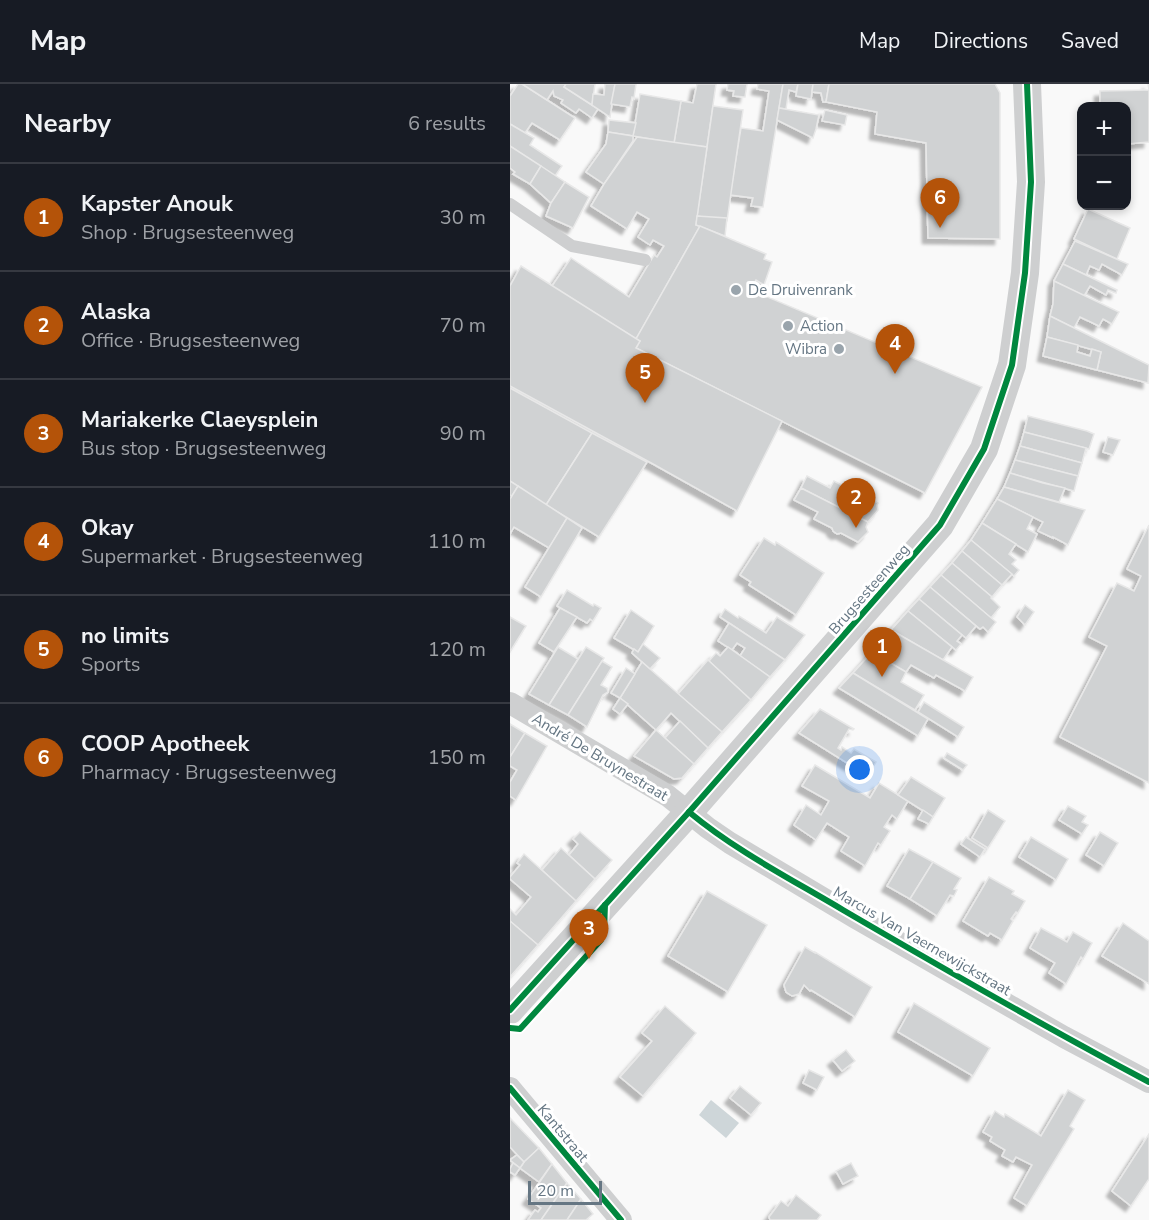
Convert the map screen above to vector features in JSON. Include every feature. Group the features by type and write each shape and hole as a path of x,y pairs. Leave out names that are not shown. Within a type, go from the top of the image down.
{"street":[{"name":"Brugsesteenweg","path":"510,1010 689,812 940,525 984,449 1012,365 1025,273 1031,182 1027,84"},
{"name":"André De Bruynestraat","path":"510,703 668,796 689,812"},
{"name":"Marcus Van Vaernewijckstraat","path":"689,812 730,843 856,918 1054,1031 1149,1082"},
{"name":"Kantstraat","path":"510,1088 621,1220"}],"lane":[{"path":"510,204 572,246 645,260"}],"shaded area":[{"path":"711,1100 739,1123 726,1138 699,1115"}],"building":[{"path":"518,84 522,84 575,118 560,140 532,123 525,133 510,124 510,96"},
{"path":"522,84 566,84 564,87 598,109 592,118 579,109 576,113 561,103 563,100 554,96 553,91 547,100"},
{"path":"566,84 595,84 592,105 564,87"},
{"path":"605,84 615,84 610,117 592,105 593,94 604,95"},
{"path":"615,84 636,84 630,107 611,104"},
{"path":"697,84 716,84 707,147 674,143 681,101 693,103"},
{"path":"728,84 747,84 745,97 733,96 734,91 727,90"},
{"path":"758,84 783,84 763,207 751,206 753,198 730,195 741,128 763,131 769,91 757,89"},
{"path":"783,84 798,84 796,92 789,90 786,109 779,108"},
{"path":"798,84 813,84 811,99 796,96"},
{"path":"813,84 829,84 826,102 823,102 821,93 812,92"},
{"path":"829,84 995,84 1000,93 1000,239 928,238 926,143 875,134 877,112 826,102"},
{"path":"1149,90 1149,142 1131,144 1131,102 1100,102 1100,91"},
{"path":"640,94 681,101 674,143 633,136"},
{"path":"713,106 743,110 727,221 697,216"},
{"path":"779,108 819,115 813,138 777,120"},
{"path":"825,110 847,115 845,125 822,121"},
{"path":"609,120 636,123 633,136 608,132"},
{"path":"510,124 534,138 530,145 562,166 555,176 510,146"},
{"path":"608,132 633,136 633,141 604,184 586,172 606,144"},
{"path":"637,137 707,147 696,225 700,226 636,339 552,286 571,258 629,297 654,255 657,257 664,246 653,240 650,245 638,237 649,219 637,212 627,229 591,206"},
{"path":"510,146 541,166 530,184 513,174 515,172 510,168"},
{"path":"541,166 565,182 551,203 530,184"},
{"path":"565,182 589,197 573,228 546,216 551,203"},
{"path":"1088,210 1130,228 1117,259 1074,239"},
{"path":"697,216 727,218 725,236 696,225"},
{"path":"700,226 766,254 764,259 772,262 764,285 756,280 751,290 982,387 925,493 636,348 640,341 636,339"},
{"path":"1075,241 1128,264 1122,275 1102,264 1099,270 1090,266 1086,275 1063,264"},
{"path":"1063,264 1117,290 1116,293 1108,290 1106,295 1090,286 1084,296 1054,281"},
{"path":"521,266 640,341 636,348 782,421 737,511 510,386 510,286"},
{"path":"1054,281 1119,312 1112,324 1103,319 1099,326 1080,317 1074,328 1050,316"},
{"path":"1050,316 1149,365 1148,383 1097,370 1101,352 1047,337"},
{"path":"1047,337 1078,345 1077,352 1090,356 1092,349 1101,352 1097,370 1043,356"},
{"path":"510,388 592,433 546,505 510,481"},
{"path":"1028,416 1094,434 1089,449 1024,432"},
{"path":"1024,432 1086,448 1082,463 1020,446"},
{"path":"592,433 647,462 599,537 546,505"},
{"path":"1108,437 1120,440 1113,455 1103,452"},
{"path":"1020,446 1082,463 1078,476 1015,460"},
{"path":"1015,460 1078,476 1074,491 1010,473"},
{"path":"1010,473 1065,488 1059,502 1004,487"},
{"path":"807,476 830,488 834,481 847,488 848,486 878,503 878,510 868,522 801,488"},
{"path":"510,481 518,486 512,496 510,495"},
{"path":"518,486 567,518 549,548 514,527 510,534 510,499"},
{"path":"1004,487 1085,510 1068,545 1038,531 1043,522 997,499"},
{"path":"801,488 868,522 866,527 868,532 858,542 841,533 837,534 832,528 814,519 818,512 794,500"},
{"path":"997,499 1033,517 1027,529 1037,534 1028,552 982,523"},
{"path":"567,518 582,528 541,597 525,587"},
{"path":"982,523 1016,544 1009,554 1016,560 1012,564 1019,570 1014,576 971,540"},
{"path":"1149,525 1149,783 1060,737 1107,646 1089,637 1117,583 1134,591 1141,576 1127,569"},
{"path":"764,538 775,545 776,542 824,573 796,615 749,585 751,582 740,575"},
{"path":"971,540 1012,574 1002,585 962,551"},
{"path":"962,551 1002,585 992,597 952,563"},
{"path":"952,563 992,597 1000,607 991,618 941,575"},
{"path":"941,575 996,622 988,632 983,627 980,629 930,587"},
{"path":"930,587 976,626 966,638 919,599"},
{"path":"567,590 593,606 594,604 601,608 593,621 590,619 587,623 557,606"},
{"path":"919,599 962,635 957,641 961,644 956,650 908,611"},
{"path":"1025,605 1034,612 1025,625 1017,617"},
{"path":"560,608 577,617 554,652 539,643"},
{"path":"725,609 766,633 777,617 805,635 785,660 720,617"},
{"path":"631,610 654,626 638,652 614,638"},
{"path":"908,611 952,647 943,660 891,630"},
{"path":"510,617 526,626 510,652"},
{"path":"729,623 785,660 770,677 740,656 745,648 737,643 732,650 718,641"},
{"path":"891,630 973,677 965,691 936,675 934,678 911,665 906,672 872,652"},
{"path":"643,644 660,658 650,669 632,653 634,649 638,652"},
{"path":"558,647 578,659 549,705 529,694"},
{"path":"586,647 604,658 568,715 549,705"},
{"path":"728,647 770,677 751,700 709,661 716,653 720,656"},
{"path":"872,652 906,672 901,682 924,695 915,710 853,673"},
{"path":"708,660 751,700 722,732 678,694"},
{"path":"602,661 612,667 601,685 607,688 608,692 603,695 587,727 568,715"},
{"path":"642,662 722,732 708,748 671,713 656,730 620,698"},
{"path":"626,668 635,674 620,698 611,693"},
{"path":"853,673 928,719 918,736 839,688"},
{"path":"620,698 628,704 620,714 613,709"},
{"path":"924,702 964,727 958,737 918,712"},
{"path":"820,709 854,729 849,729 838,748 841,750 842,747 851,753 854,749 876,762 868,776 799,733"},
{"path":"680,721 708,748 694,764 665,738"},
{"path":"510,724 525,733 510,757"},
{"path":"656,730 694,764 682,778 674,779 634,756"},
{"path":"525,733 547,746 516,800 510,796 510,782 517,770 510,766 510,757"},
{"path":"947,753 967,765 963,770 944,758"},
{"path":"815,765 870,798 879,783 908,801 897,819 892,815 884,827 890,831 881,845 878,843 865,866 841,851 849,837 827,823 816,840 794,825 806,805 821,815 829,801 802,786"},
{"path":"911,777 945,798 933,817 898,795"},
{"path":"1068,806 1086,816 1082,822 1088,825 1082,834 1059,820"},
{"path":"923,810 933,817 929,824 918,819"},
{"path":"988,810 1005,821 988,848 972,838"},
{"path":"580,832 612,860 595,879 569,855 578,844 573,839"},
{"path":"1100,832 1118,843 1104,866 1086,855"},
{"path":"966,837 985,849 980,857 961,844"},
{"path":"1031,837 1068,859 1056,880 1019,857"},
{"path":"561,848 595,879 576,901 542,870"},
{"path":"909,849 933,862 910,899 887,886"},
{"path":"524,854 576,901 538,945 510,921 510,909 516,915 531,897 510,879 520,865 517,863"},
{"path":"933,862 961,878 954,889 957,890 954,896 950,895 937,916 910,899"},
{"path":"989,877 1014,891 1012,894 1025,901 1018,913 1016,912 1011,919 1013,921 1002,940 990,933 988,936 963,921"},
{"path":"707,891 767,925 728,992 668,956"},
{"path":"510,921 538,945 510,977"},
{"path":"1123,923 1149,941 1149,984 1102,956"},
{"path":"1041,928 1067,942 1073,932 1092,943 1066,984 1049,973 1055,963 1030,948"},
{"path":"805,947 872,987 855,1017 810,991 804,985 799,994 792,996 786,992 784,985"},
{"path":"914,1003 990,1048 973,1076 898,1032"},
{"path":"665,1006 696,1033 643,1096 620,1077 652,1041 642,1033"},
{"path":"846,1050 855,1061 842,1071 833,1060"},
{"path":"809,1070 824,1077 817,1090 803,1083"},
{"path":"740,1086 761,1103 751,1115 730,1098"},
{"path":"1068,1090 1085,1100 1070,1126 1074,1129 1027,1206 1014,1198 1032,1165 1016,1157 1013,1162 1002,1156 1005,1150 990,1141 992,1137 983,1132 995,1111 1004,1117 1005,1114 1041,1136"},
{"path":"510,1118 539,1148 524,1162 510,1147"},
{"path":"1149,1134 1149,1179 1131,1206 1112,1191"},
{"path":"539,1148 552,1164 539,1182 520,1168"},
{"path":"517,1155 524,1162 520,1168 510,1160"},
{"path":"513,1163 520,1168 515,1175 510,1172"},
{"path":"851,1163 858,1176 843,1184 836,1171"},
{"path":"552,1164 567,1183 541,1220 528,1220 535,1210 538,1212 541,1208 528,1199"},
{"path":"567,1183 581,1199 567,1220 541,1220"},
{"path":"796,1195 821,1215 817,1220 770,1220 769,1217 781,1201 788,1206"},
{"path":"581,1199 593,1214 586,1220 567,1220"}],"cycle path":[{"path":"510,1010 689,812 940,525 984,449 1012,365 1025,273 1031,182 1027,84"},
{"path":"689,812 745,852 784,876 1149,1082"},
{"path":"510,1028 520,1029 601,940 604,930 605,905"},
{"path":"510,1088 621,1220"}],"place":[{"name":"COOP Apotheek","path":"940,228"},
{"name":"De Druivenrank","path":"736,290"},
{"name":"Action","path":"788,326"},
{"name":"Wibra","path":"839,349"},
{"name":"Okay","path":"895,374"},
{"name":"no limits","path":"645,403"},
{"name":"Alaska","path":"856,528"},
{"name":"Kapster Anouk","path":"882,677"},
{"name":"Mariakerke Claeysplein","path":"589,959"}]}
